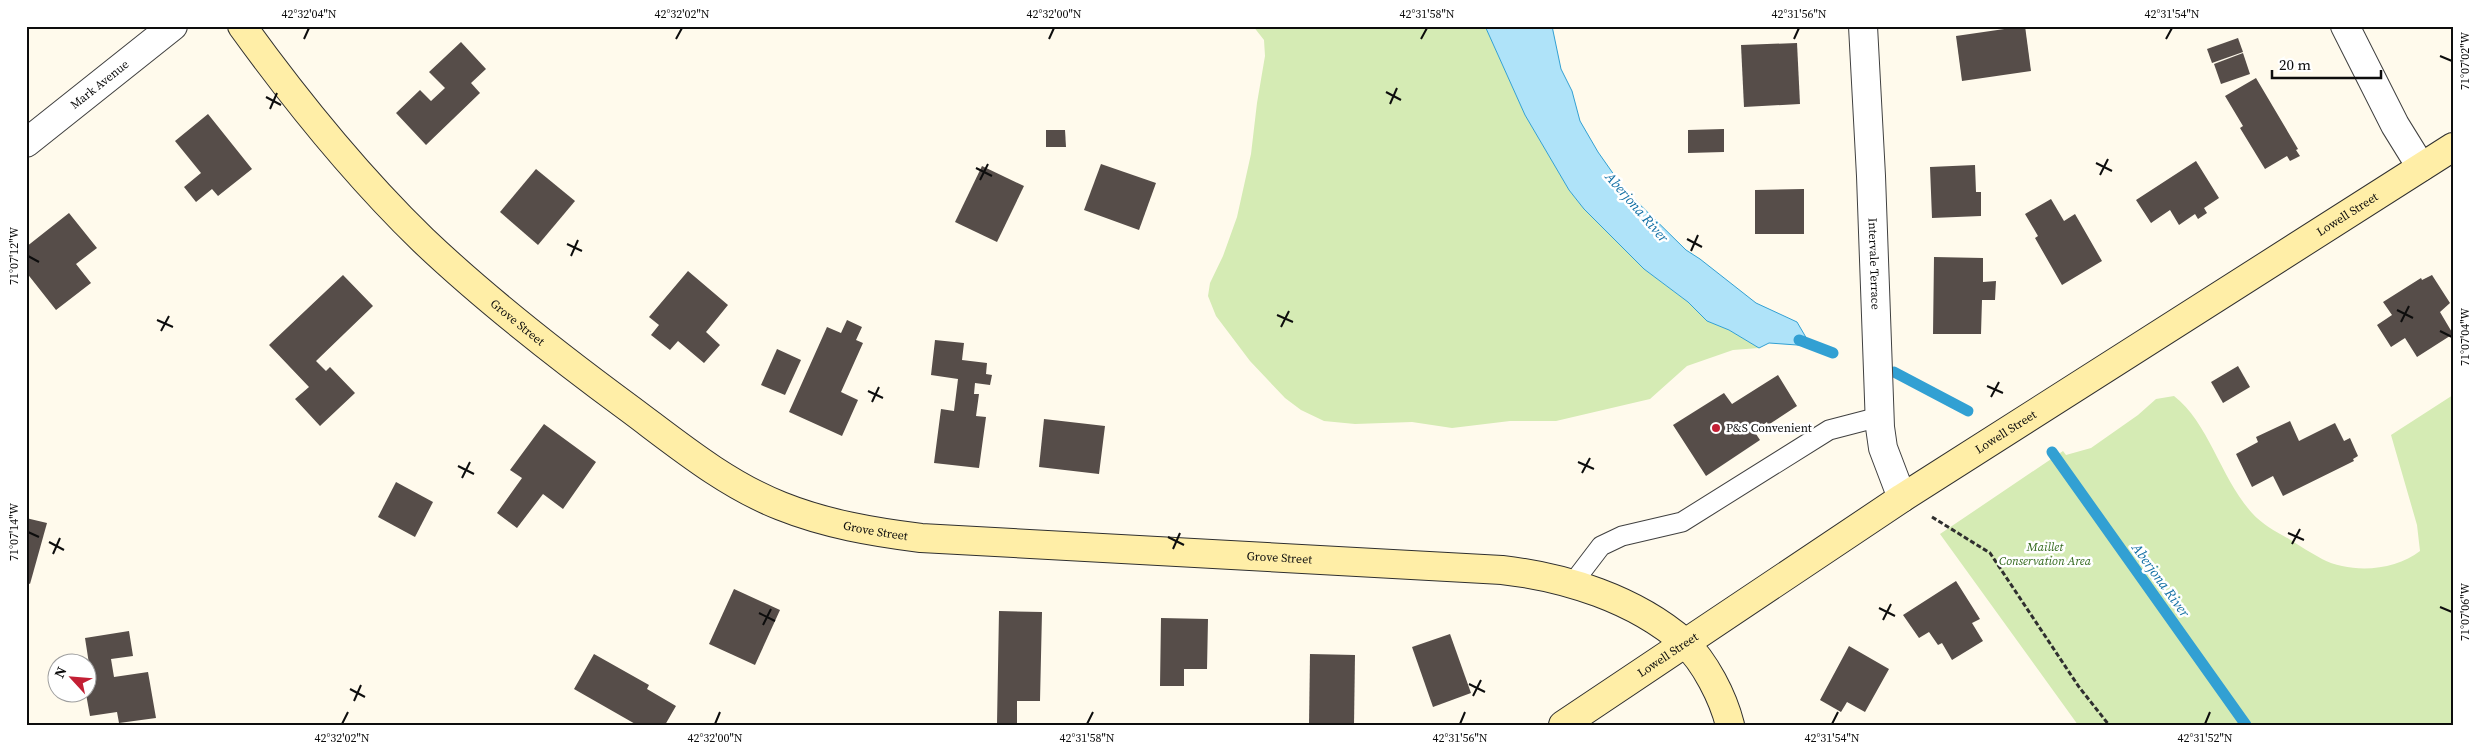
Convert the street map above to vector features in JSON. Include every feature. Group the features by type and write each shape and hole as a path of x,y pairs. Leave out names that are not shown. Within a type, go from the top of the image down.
{"main road":[{"name":"Grove Street","path":"242,26 325,134 395,211 446,260 526,329 697,459 750,491 779,505 845,526 921,538 1502,570 1542,576 1572,584 1624,605 1648,618 1684,643 1712,682 1730,725"},
{"name":"Lowell Street","path":"1564,725 1902,498 2453,147"}],"street":[{"name":"Mark Avenue","path":"26,143 173,26"},
{"name":"Intervale Terrace","path":"1863,26 1871,176 1879,418 1884,448 1902,498"},
{"path":"2345,26 2395,125 2421,168"}],"lane":[{"path":"1572,584 1601,546 1622,536 1682,522 1829,430 1879,418"}],"path":[{"path":"1902,498 1990,553 2079,687 2109,725"}],"green space":[{"path":"1253,26 1485,26 1525,115 1569,190 1584,209 1644,269 1688,302 1707,321 1729,330 1759,348 1733,350 1687,366 1650,399 1556,421 1510,421 1452,428 1412,422 1355,424 1324,421 1301,410 1285,398 1250,361 1216,316 1208,296 1210,283 1223,256 1237,217 1251,154 1265,56 1264,40"},
{"name":"Maillet Conservation Area","path":"2453,395 2453,725 2078,725 1940,534 2063,451 2066,455 2091,448 2138,415 2156,399 2174,396 2197,421 2241,499 2260,521 2322,559 2334,564 2346,567 2372,568 2398,563 2420,551 2417,525 2391,435"}],"water":[{"path":"1485,26 1552,26 1561,69 1572,91 1580,121 1598,152 1624,189 1686,250 1756,303 1797,322 1811,346 1769,343 1759,348 1729,330 1707,321 1688,302 1644,269 1584,209 1569,190 1525,115"}],"building":[{"path":"2025,26 2031,71 1962,81 1956,36"},
{"path":"2238,38 2243,52 2212,63 2207,49"},
{"path":"461,42 486,69 471,83 480,93 426,145 396,113 420,90 431,101 445,88 429,72"},
{"path":"1797,43 1800,104 1744,107 1741,45"},
{"path":"2243,53 2250,74 2221,84 2214,64"},
{"path":"2256,78 2298,149 2296,150 2300,156 2290,161 2287,156 2265,169 2240,128 2243,126 2225,96"},
{"path":"208,114 252,169 218,196 212,189 196,202 184,187 201,173 175,141"},
{"path":"1724,129 1724,152 1688,153 1688,130"},
{"path":"1046,130 1065,130 1066,147 1046,147"},
{"path":"2196,161 2219,198 2204,208 2207,213 2198,219 2195,214 2179,225 2170,210 2151,223 2136,200"},
{"path":"1101,164 1156,183 1139,230 1084,210"},
{"path":"1975,165 1976,192 1981,192 1981,216 1932,218 1930,167"},
{"path":"982,166 1024,186 997,242 955,222"},
{"path":"536,169 575,201 538,245 500,212"},
{"path":"1804,189 1804,234 1755,234 1755,190"},
{"path":"2051,199 2064,221 2075,214 2102,261 2062,285 2035,238 2038,236 2025,214"},
{"path":"69,213 97,248 76,264 91,283 56,310 26,272 26,247"},
{"path":"1934,257 1983,258 1983,282 1996,281 1995,300 1982,300 1981,334 1933,334"},
{"path":"688,271 728,305 706,332 720,345 704,363 678,341 670,350 651,335 659,325 649,317"},
{"path":"343,275 373,306 316,361 326,371 330,367 355,393 320,426 295,399 309,387 269,345"},
{"path":"2432,275 2450,303 2440,312 2453,334 2417,357 2405,338 2391,347 2377,325 2392,315 2383,302 2421,278 2422,280"},
{"path":"847,320 862,327 856,340 863,343 841,392 858,400 842,436 789,412 827,327 841,333"},
{"path":"935,340 964,343 962,360 987,363 986,374 992,375 990,385 975,383 974,394 979,394 976,416 986,417 979,468 934,463 941,409 954,411 958,379 931,375"},
{"path":"777,349 801,360 785,395 761,385"},
{"path":"2238,366 2250,387 2223,403 2211,382"},
{"name":"P&S Convenient","path":"1778,375 1797,406 1768,425 1767,422 1754,431 1760,440 1706,476 1673,425 1724,393 1732,404"},
{"path":"1044,419 1105,426 1099,474 1039,467"},
{"path":"2290,421 2299,441 2335,423 2344,441 2350,438 2358,456 2353,459 2354,461 2283,496 2273,476 2252,487 2236,454 2258,442 2256,437"},
{"path":"544,424 596,462 563,509 543,494 517,528 497,513 522,478 510,470"},
{"path":"396,482 433,502 415,537 378,517"},
{"path":"26,518 47,523 30,584 26,582"},
{"path":"1956,581 1980,619 1972,623 1983,641 1952,660 1942,643 1938,645 1929,632 1919,638 1903,615"},
{"path":"734,589 780,610 755,665 709,644"},
{"path":"999,611 1042,612 1040,701 1017,701 1017,725 997,724"},
{"path":"1161,618 1208,619 1207,669 1184,669 1184,686 1160,686"},
{"path":"129,631 133,656 111,659 114,677 148,672 156,718 119,723 117,712 90,716 88,704 98,704 98,654 87,654 85,638"},
{"path":"1450,634 1471,693 1433,707 1412,647"},
{"path":"1849,646 1889,669 1865,712 1847,702 1841,712 1820,700"},
{"path":"594,654 649,685 647,689 676,706 665,725 637,725 574,689"},
{"path":"1310,654 1355,655 1354,725 1309,725"}],"waterway":[{"name":"Aberjona River","path":"1799,340 1833,353"},
{"name":"Aberjona River","path":"1894,372 1968,411"},
{"name":"Aberjona River","path":"2052,452 2246,725"}],"place":[{"name":"P&S Convenient","path":"1716,428"}]}
